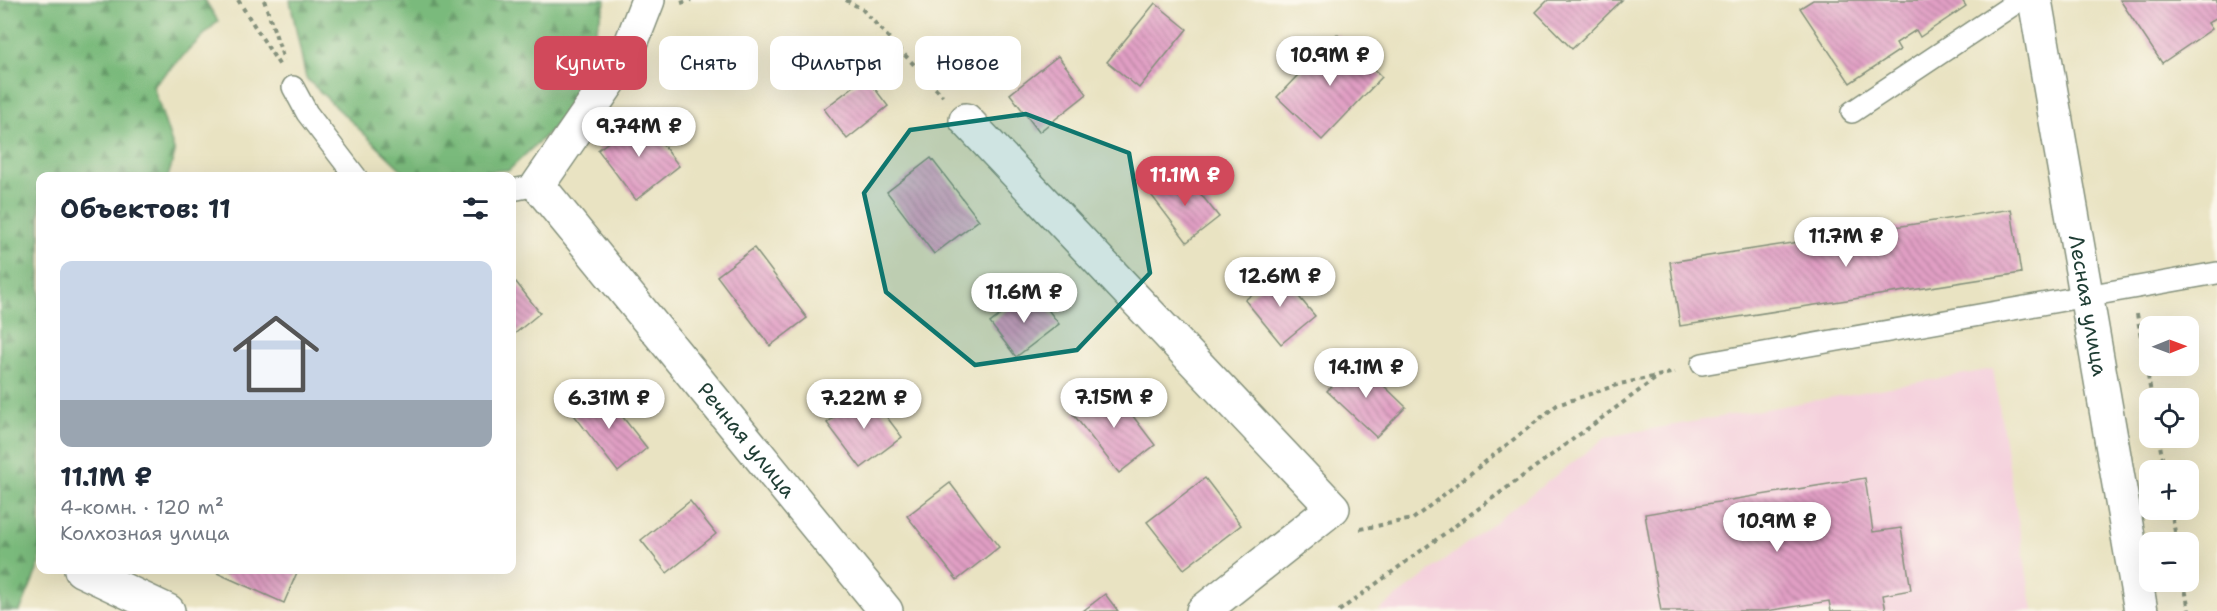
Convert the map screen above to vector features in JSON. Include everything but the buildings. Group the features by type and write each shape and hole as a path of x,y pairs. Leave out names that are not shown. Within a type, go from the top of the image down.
{"street":[{"path":"525,188 625,59 648,0"},
{"name":"Лесная улица","path":"2035,0 2141,611"},
{"path":"966,120 1333,508 1203,611"},
{"name":"Речная улица","path":"525,188 886,611"},
{"path":"89,574 168,611"}],"lane":[{"path":"1852,112 2020,0"},
{"path":"293,87 307,113 352,172"},
{"path":"1702,364 2217,273"}],"path":[{"path":"238,0 293,87"},
{"path":"264,0 293,87"},
{"path":"846,0 862,9 966,120"},
{"path":"2133,287 2150,388"},
{"path":"1333,508 1360,530 1413,519 1557,405 1620,384 1658,377 1702,364"},
{"path":"1339,611 1658,377"},
{"path":"2186,592 2189,611"}],"highlighted area":[{"path":"1026,114 1129,153 1150,273 1077,350 975,365 886,292 864,193 910,130"}],"shaded area":[{"path":"1993,369 2033,611 1378,611 1606,437"}],"green space":[{"path":"0,0 205,0 218,21 153,86 175,153 169,172 36,172 36,573 20,611 0,611"},
{"path":"290,0 606,0 594,36 534,36 534,90 576,90 568,114 509,170 404,172 306,78"}]}
